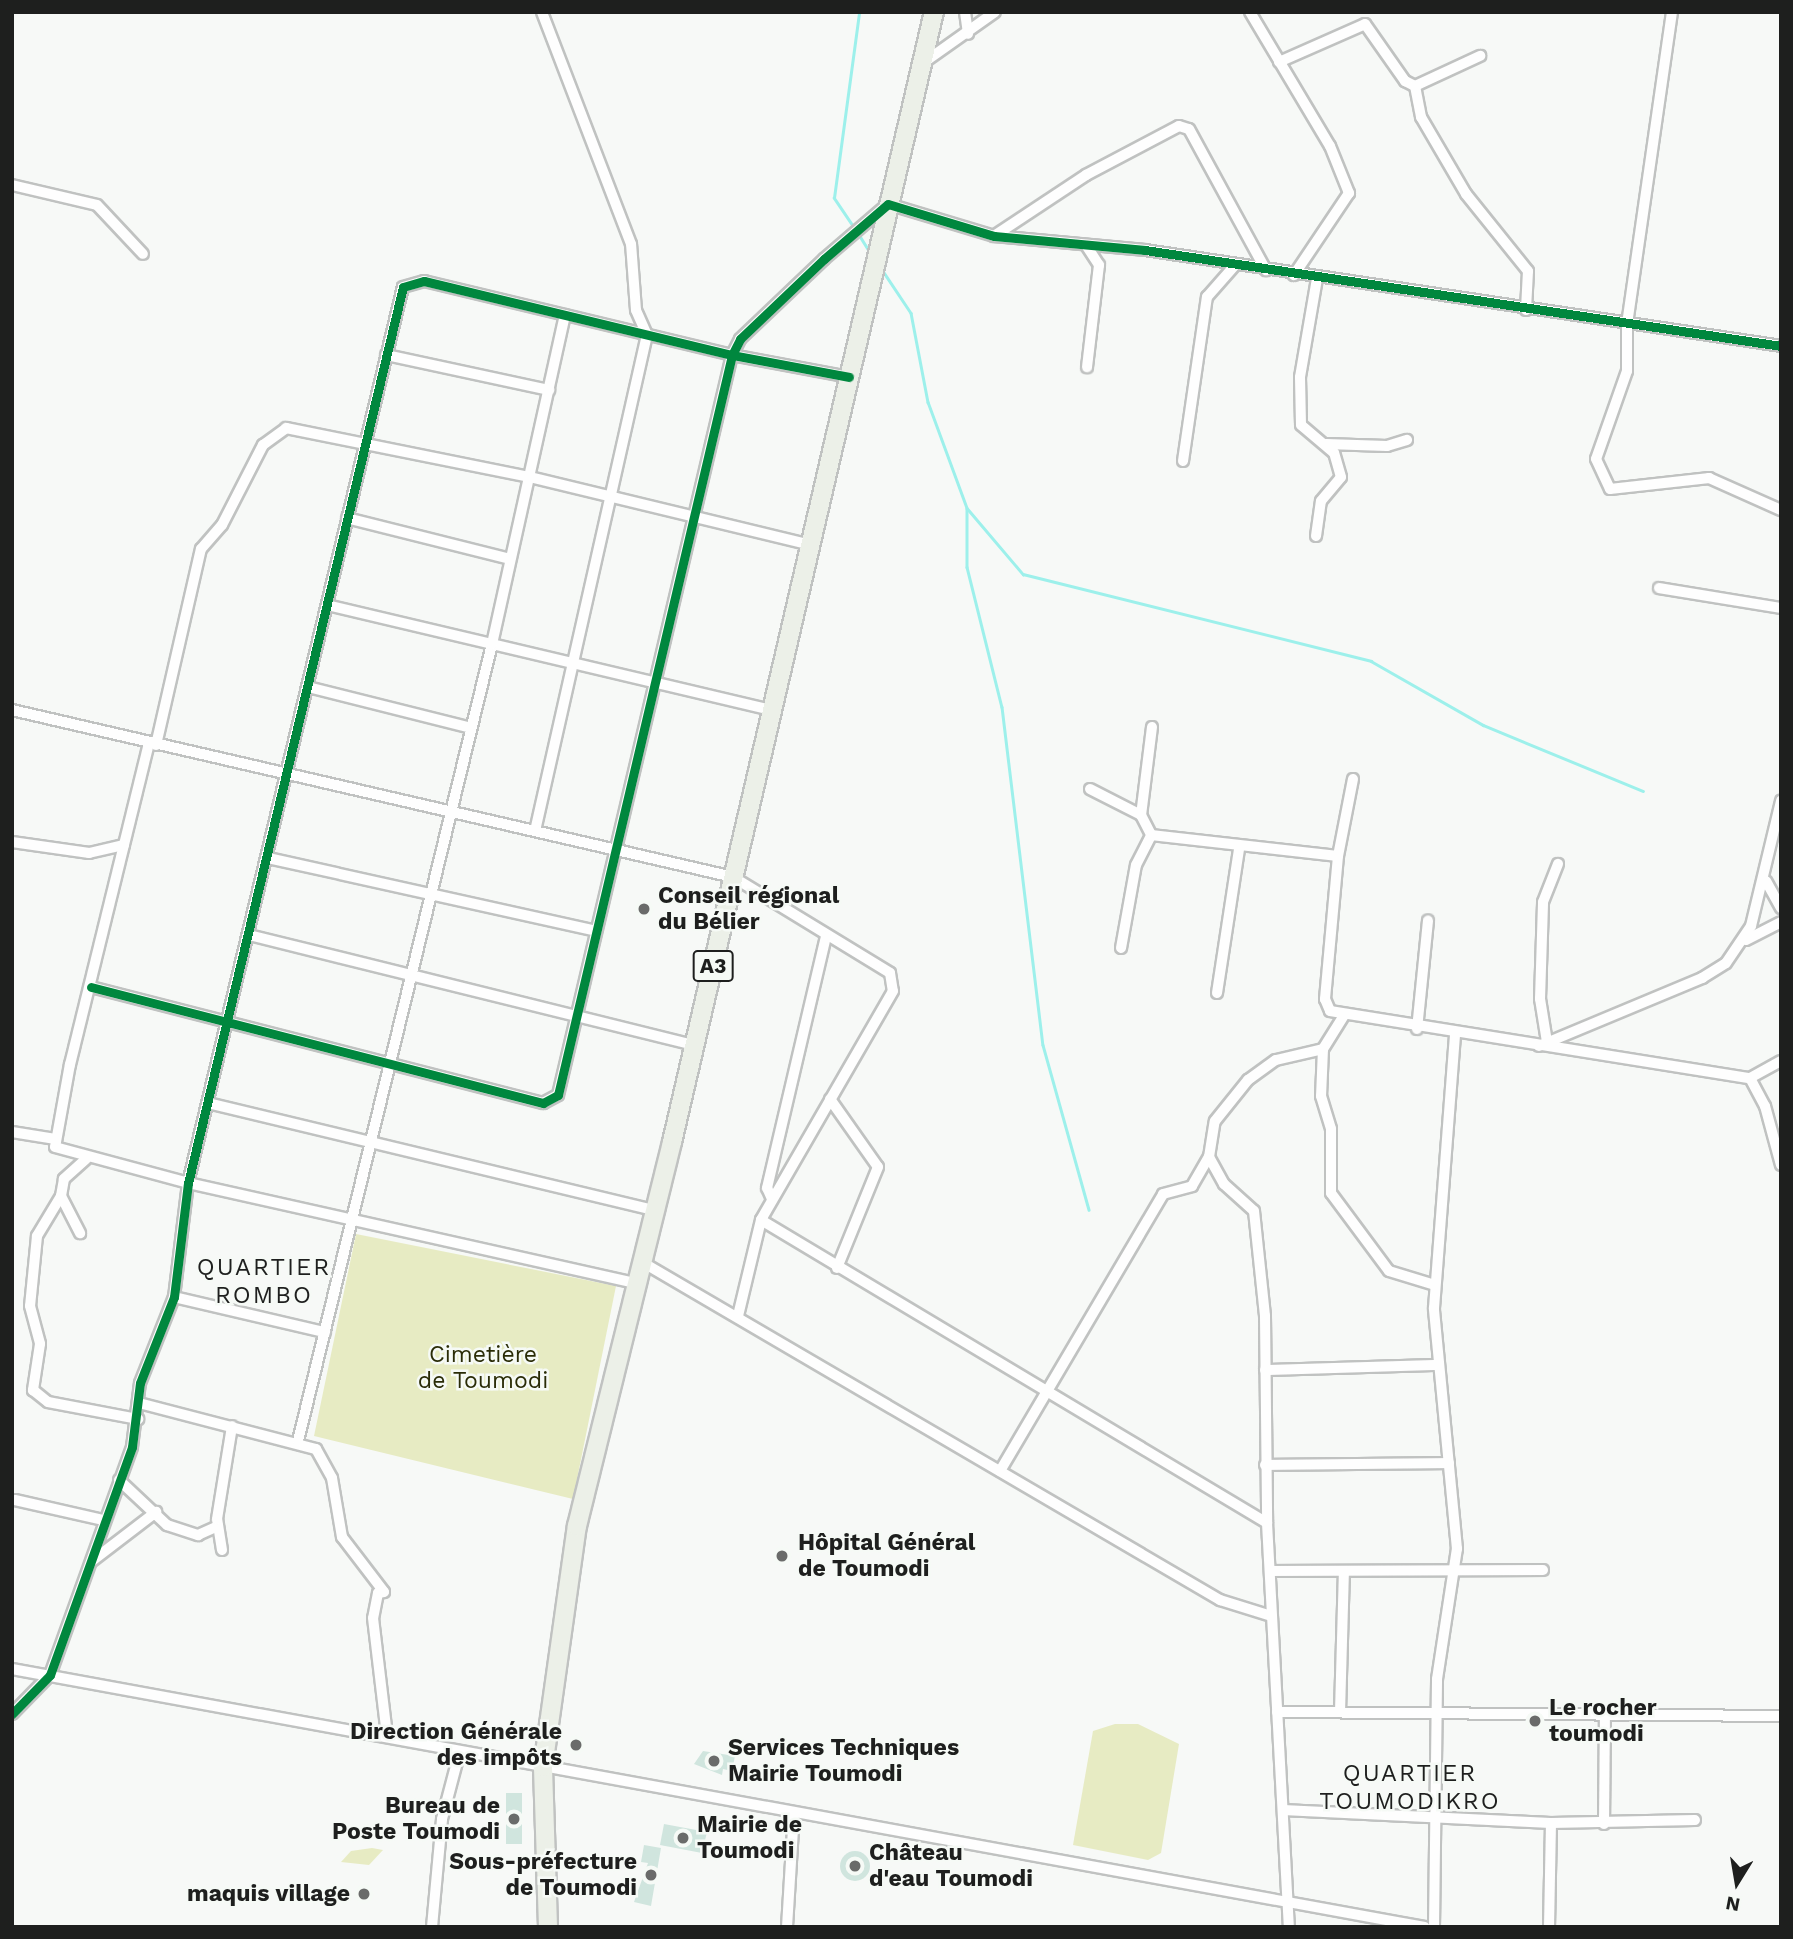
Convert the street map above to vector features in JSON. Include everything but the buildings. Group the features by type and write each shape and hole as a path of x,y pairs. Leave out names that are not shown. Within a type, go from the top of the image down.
{"main road":[{"name":"A3","path":"548,1927 543,1767 570,1561 634,1283 642,1262 695,1045 934,12"}],"street":[{"path":"535,831 648,335 636,310 631,244 542,12"},
{"path":"965,12 968,34"},
{"path":"922,64 968,34 995,12"},
{"path":"1250,12 1330,146 1349,193 1294,275"},
{"path":"1672,12 1627,325 1624,384 1596,459 1610,489 1709,478 1781,510"},
{"path":"1279,62 1365,24 1405,81 1415,86"},
{"path":"1415,86 1480,56"},
{"path":"1415,86 1421,117 1466,194 1528,271 1526,310"},
{"path":"993,236 1086,175 1179,126 1189,129 1266,270"},
{"path":"12,185 97,205 143,254"},
{"path":"90,988 392,1062 543,1103 558,1096 652,681 732,355 740,339 824,259 888,204 993,236 1236,264 1317,279 1781,346"},
{"path":"1086,245 1099,265 1087,367"},
{"path":"1183,461 1207,298 1236,264"},
{"path":"1316,536 1321,501 1342,477 1326,444 1301,425 1300,377 1317,279"},
{"path":"12,1714 50,1675 138,1419 140,1384 174,1297 188,1183 230,1023 403,287 409,281 732,355 849,377"},
{"path":"298,1441 374,1142 430,894 492,644 565,315"},
{"path":"386,355 550,390"},
{"path":"634,1283 356,1217 188,1183 86,1159 55,1147 124,845 201,549 222,525 263,445 290,428 530,477 811,545"},
{"path":"1326,444 1387,446 1407,440"},
{"path":"348,518 510,559"},
{"path":"1659,588 1781,608"},
{"path":"327,605 772,710"},
{"path":"308,687 471,728"},
{"path":"12,710 733,877 826,937 890,973 895,984 761,1220 738,1316"},
{"path":"1151,835 1141,815 1152,727"},
{"path":"1353,779 1338,856 1325,999 1330,1012 1455,1034 1541,1044 1750,1078 1781,1061"},
{"path":"1090,789 1141,815"},
{"path":"1746,940 1766,881 1781,801"},
{"path":"1151,835 1240,849 1338,856"},
{"path":"1121,948 1136,864 1151,835"},
{"path":"12,842 89,853 124,845"},
{"path":"1217,993 1240,849"},
{"path":"268,858 596,930"},
{"path":"1541,1044 1543,902 1558,864"},
{"path":"1766,881 1781,908"},
{"path":"1417,1028 1428,921"},
{"path":"1541,1044 1702,978 1746,940 1781,922"},
{"path":"249,935 576,1018 695,1045"},
{"path":"772,1199 767,1188 826,937"},
{"path":"1344,1016 1323,1049 1331,1193 1389,1271 1436,1284"},
{"path":"1434,1927 1438,1664 1455,1572 1457,1530 1437,1364 1436,1284 1455,1034"},
{"path":"1000,1471 1045,1390 1118,1279 1163,1194 1192,1186 1209,1157 1216,1121 1248,1080 1293,1052 1323,1049"},
{"path":"1750,1078 1765,1106 1781,1166"},
{"path":"830,1099 878,1167 837,1268"},
{"path":"208,1102 654,1210"},
{"path":"12,1132 55,1139"},
{"path":"1209,1157 1224,1184 1254,1211 1265,1370 1265,1465 1271,1616 1289,1927"},
{"path":"86,1159 64,1180 61,1196 39,1228 30,1306 40,1344 33,1390 48,1402 138,1419"},
{"path":"61,1196 80,1233"},
{"path":"761,1220 837,1268 1267,1523"},
{"path":"642,1262 1220,1600 1271,1616"},
{"path":"174,1297 325,1332"},
{"path":"1265,1370 1437,1364"},
{"path":"139,1403 298,1441 316,1449 332,1478 342,1537 384,1592 378,1593 373,1618 387,1737"},
{"path":"222,1550 218,1527 232,1426"},
{"path":"1265,1465 1449,1463"},
{"path":"119,1480 156,1512 164,1524 194,1535 218,1527"},
{"path":"15,1500 104,1520"},
{"path":"90,1563 146,1515 156,1512"},
{"path":"1270,1572 1543,1570"},
{"path":"1340,1712 1344,1571"},
{"path":"12,1669 1425,1927"},
{"path":"1277,1712 1781,1716"},
{"path":"1604,1824 1605,1716"},
{"path":"432,1927 442,1819 460,1751"},
{"path":"1283,1810 1436,1815 1550,1823 1604,1824 1695,1820"},
{"path":"787,1927 793,1813"},
{"path":"1549,1927 1550,1823"}],"green space":[{"name":"Cimetière de Toumodi","path":"356,1234 616,1286 573,1499 314,1436"},
{"path":"1115,1724 1138,1724 1179,1744 1161,1853 1148,1860 1073,1845 1093,1731"},
{"path":"372,1848 383,1850 369,1865 341,1862 351,1851"}],"waterway":[{"path":"854,228 834,198 859,12"},
{"path":"858,233 871,254"},
{"path":"881,268 911,313 928,402 967,508 1023,574 1371,661 1483,725 1643,791"},
{"path":"967,509 967,567 1002,707 1043,1045 1089,1210"}],"cycle path":[{"path":"91,987 543,1103 558,1095 732,355 740,339 824,259 888,204 994,236 1145,250 1781,346"},
{"path":"12,1714 50,1675 132,1447 140,1383 174,1297 188,1183 403,287 424,281 732,355 849,377"}],"place":[{"name":"Conseil régional du Bélier","path":"644,909"},
{"name":"Hôpital Général de Toumodi","path":"782,1556"},
{"name":"Le rocher toumodi","path":"1535,1721"},
{"name":"Direction Générale des impôts","path":"576,1745"},
{"name":"Services Techniques Mairie Toumodi","path":"714,1761"},
{"name":"Bureau de Poste Toumodi","path":"514,1819"},
{"name":"Mairie de Toumodi","path":"683,1838"},
{"name":"Château d'eau Toumodi","path":"855,1866"},
{"name":"Sous-préfecture de Toumodi","path":"651,1875"},
{"name":"maquis village","path":"364,1894"}],"district":[{"name":"QUARTIER ROMBO","path":"264,1282"},
{"name":"QUARTIER TOUMODIKRO","path":"1410,1788"}]}
